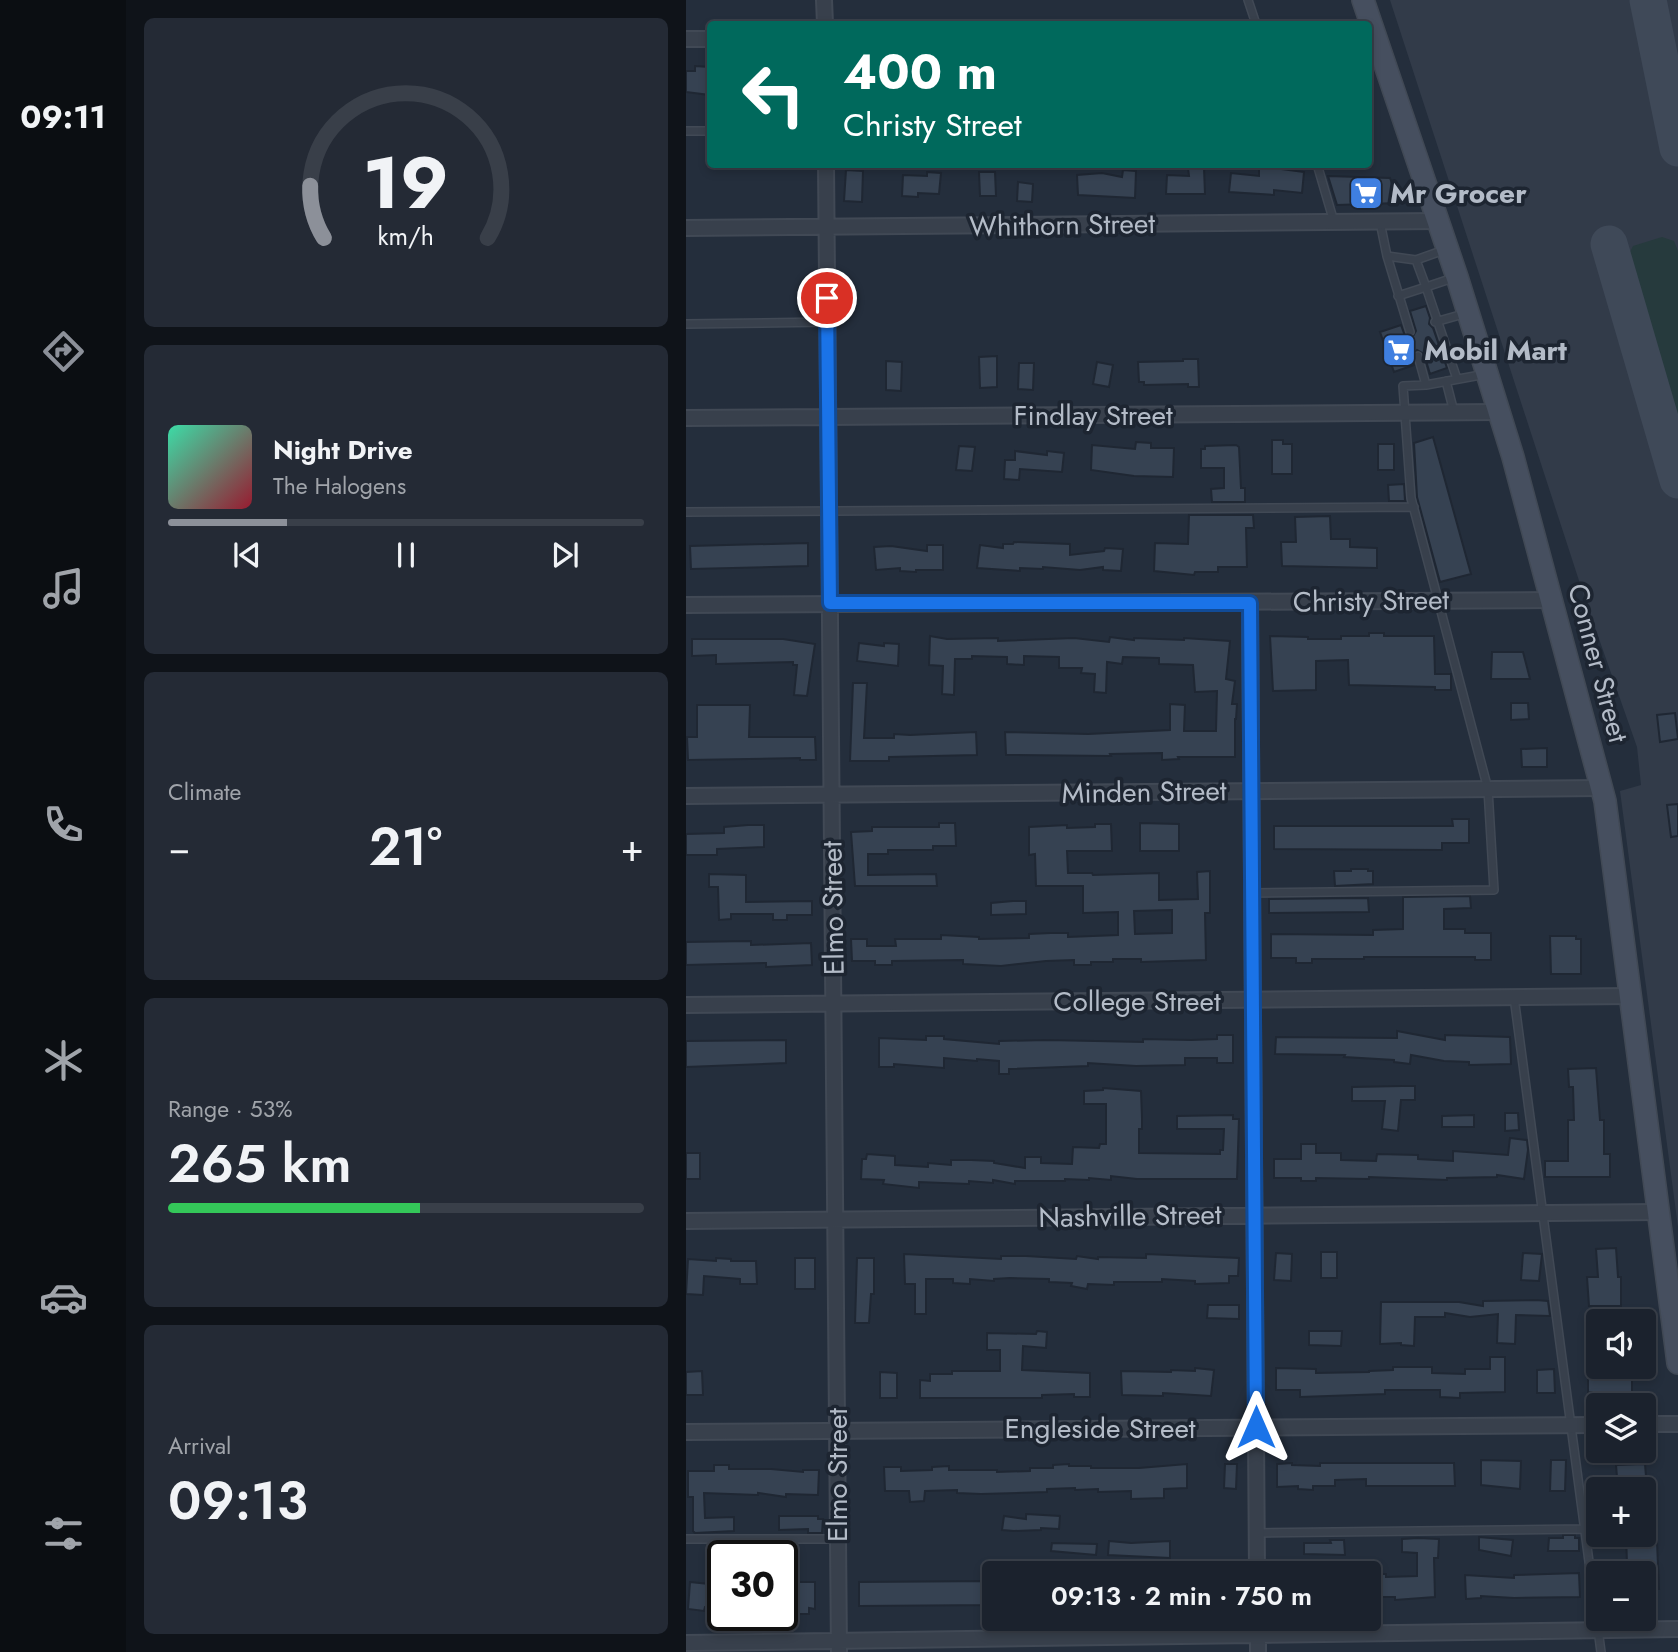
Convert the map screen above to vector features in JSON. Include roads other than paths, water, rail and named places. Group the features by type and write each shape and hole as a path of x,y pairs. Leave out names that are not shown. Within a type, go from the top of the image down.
{"main road":[{"name":"Conner Street","path":"1363,0 1369,21"},
{"name":"Conner Street","path":"1372,34 1448,248 1499,412 1602,788 1678,1363"}],"street":[{"path":"824,0 825,21"},
{"path":"686,39 707,39"},
{"name":"Elmo Street","path":"826,168 839,1646"},
{"name":"Whithorn Street","path":"686,228 1438,222"},
{"name":"Findlay Street","path":"686,418 1499,412"},
{"name":"Christy Street","path":"686,605 1552,600"},
{"path":"1250,603 1257,1561"},
{"name":"Minden Street","path":"686,796 1602,788"},
{"name":"College Street","path":"686,1004 1630,996"},
{"name":"Nashville Street","path":"686,1221 1658,1212"},
{"path":"1656,1424 1678,1424"},
{"name":"Engleside Street","path":"686,1432 1586,1425"},
{"path":"1656,1629 1678,1629"},
{"path":"686,1643 839,1646 1586,1630"},
{"path":"1258,1631 1258,1652"}],"lane":[{"path":"1248,0 1255,21"},
{"path":"686,131 707,131"},
{"path":"1318,168 1335,222"},
{"path":"1380,222 1398,296 1411,330"},
{"path":"1387,256 1416,260 1448,248"},
{"path":"1416,260 1457,379"},
{"path":"1398,296 1457,277"},
{"path":"1435,317 1468,312"},
{"path":"686,324 827,322"},
{"path":"1418,356 1424,366 1426,385"},
{"path":"1252,893 1494,890 1488,789 1413,507 1403,386 1426,385 1487,374"},
{"path":"1446,381 1454,412"},
{"path":"686,512 1413,507"},
{"path":"1514,997 1588,1561"},
{"path":"1257,1533 1584,1529"},
{"path":"686,1539 838,1539"},
{"path":"1598,1631 1601,1652"}],"place":[{"name":"Mr Grocer","path":"1366,193"},
{"name":"Mobil Mart","path":"1399,350"}]}
